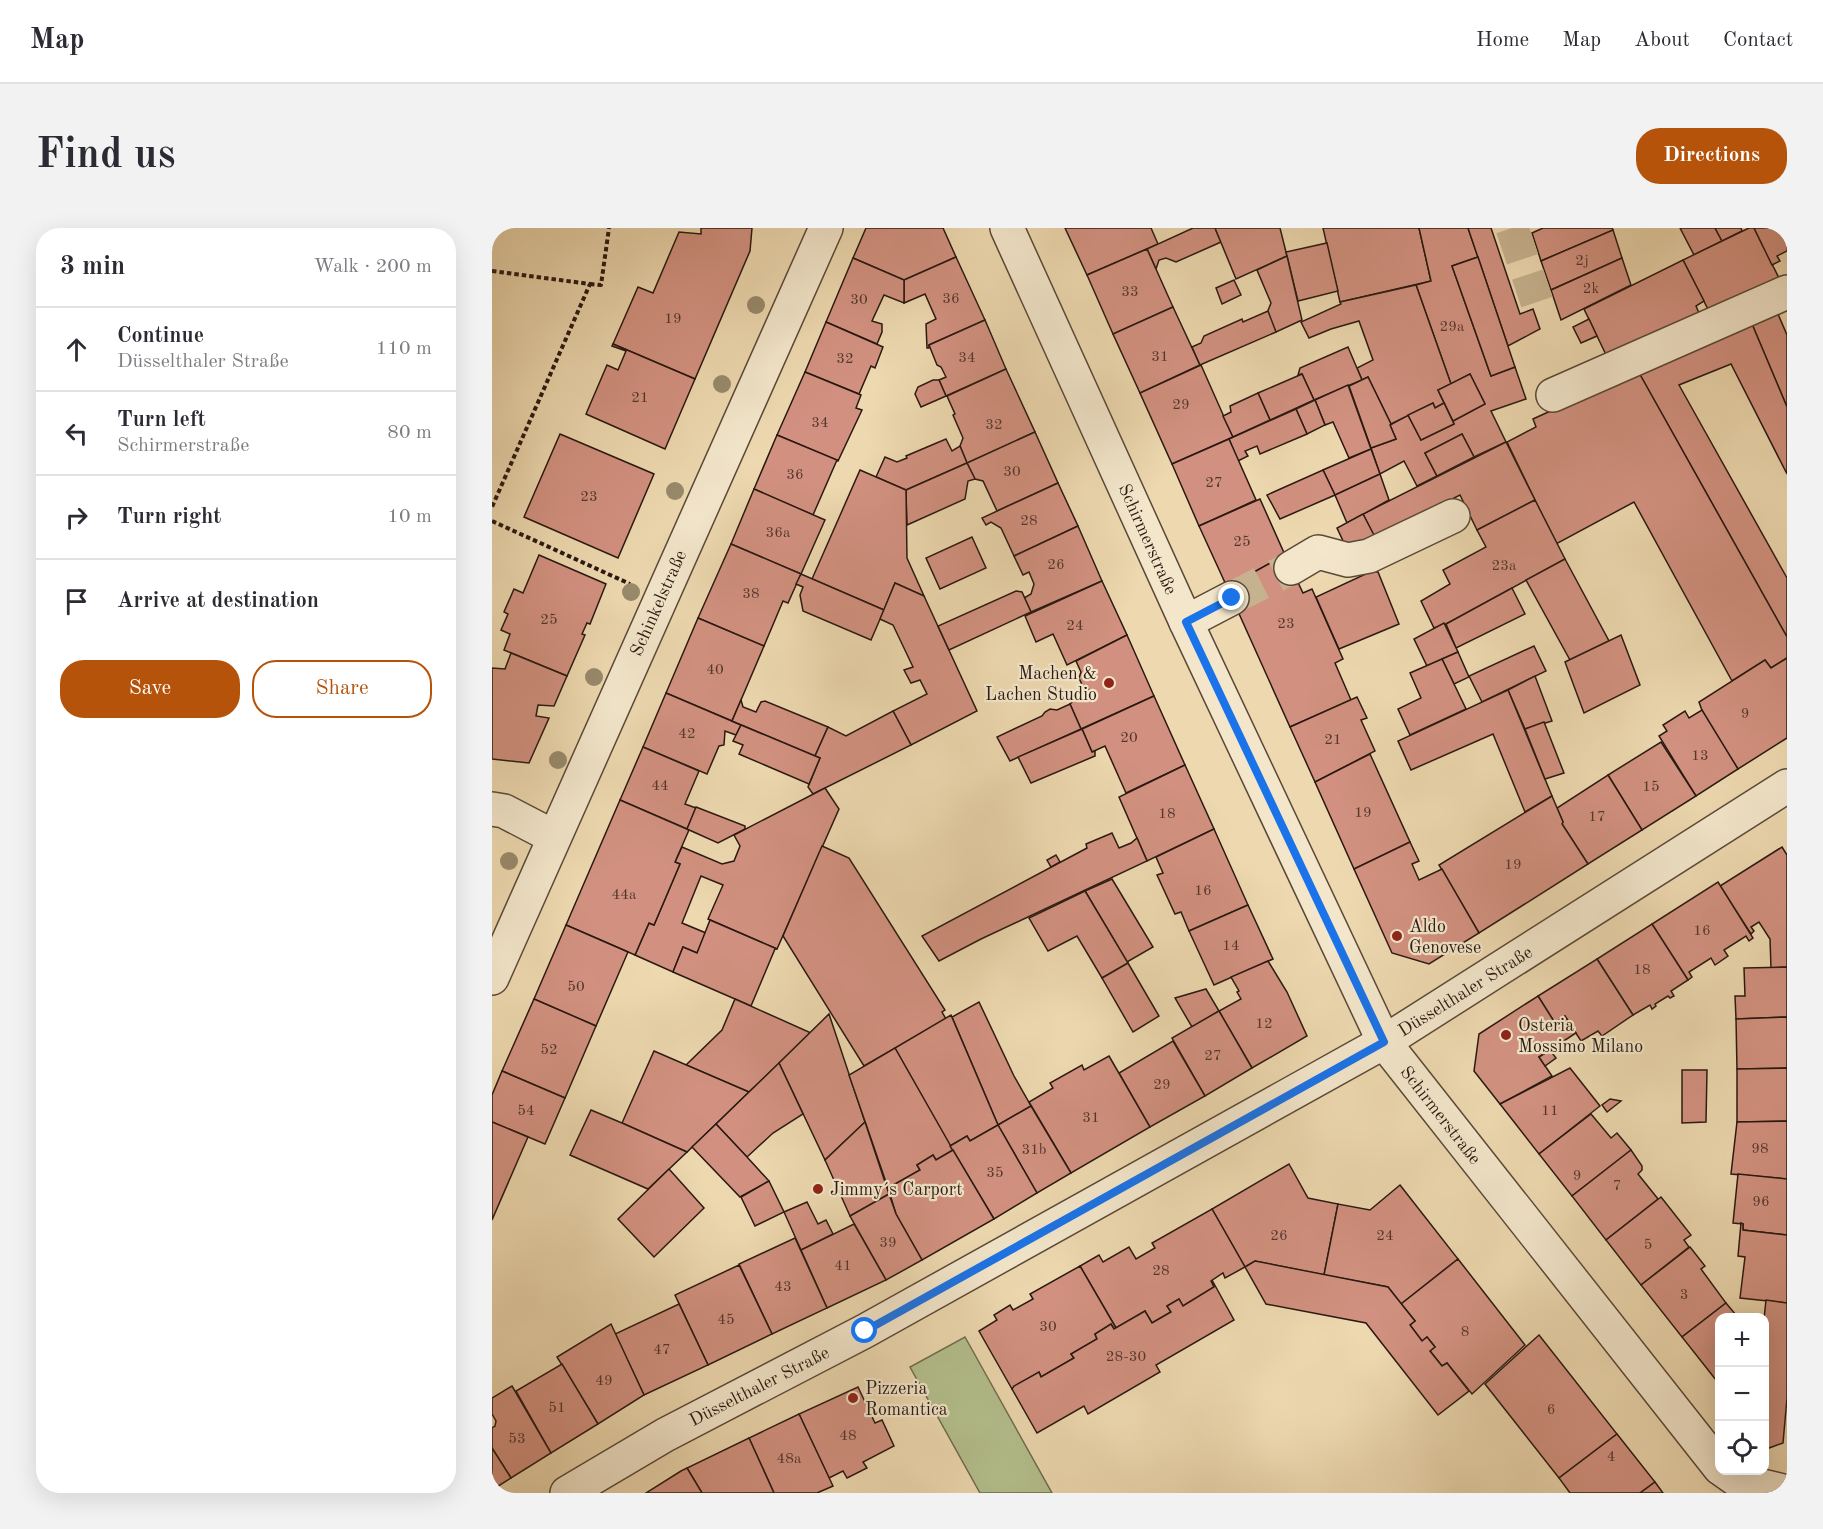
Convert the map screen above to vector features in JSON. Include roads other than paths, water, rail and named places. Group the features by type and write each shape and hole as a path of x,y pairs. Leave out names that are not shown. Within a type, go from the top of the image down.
{"street":[{"name":"Schinkelstraße","path":"492,978 826,228"},
{"name":"Schirmerstraße","path":"1007,228 1186,622 1384,1042 1715,1461"},
{"path":"1553,396 1787,292"},
{"path":"1291,568 1318,552 1348,560 1369,556 1453,516"},
{"path":"1186,622 1232,598"},
{"name":"Düsselthaler Straße","path":"567,1493 665,1435 865,1331 1384,1042 1787,786"},
{"path":"492,809 504,811 554,837"},
{"name":"Schirmerstraße","path":"1730,1475 1737,1480 1787,1492"}],"tunnel":[{"path":"1512,228 1537,302"},
{"path":"1232,598 1291,568"}],"place":[{"name":"Machen & Lachen Studio","path":"1109,683"},
{"name":"Aldo Genovese","path":"1397,936"},
{"name":"Osteria Mossimo Milano","path":"1506,1035"},
{"name":"Jimmy´s Carport","path":"818,1189"},
{"name":"Pizzeria Romantica","path":"853,1398"}]}
